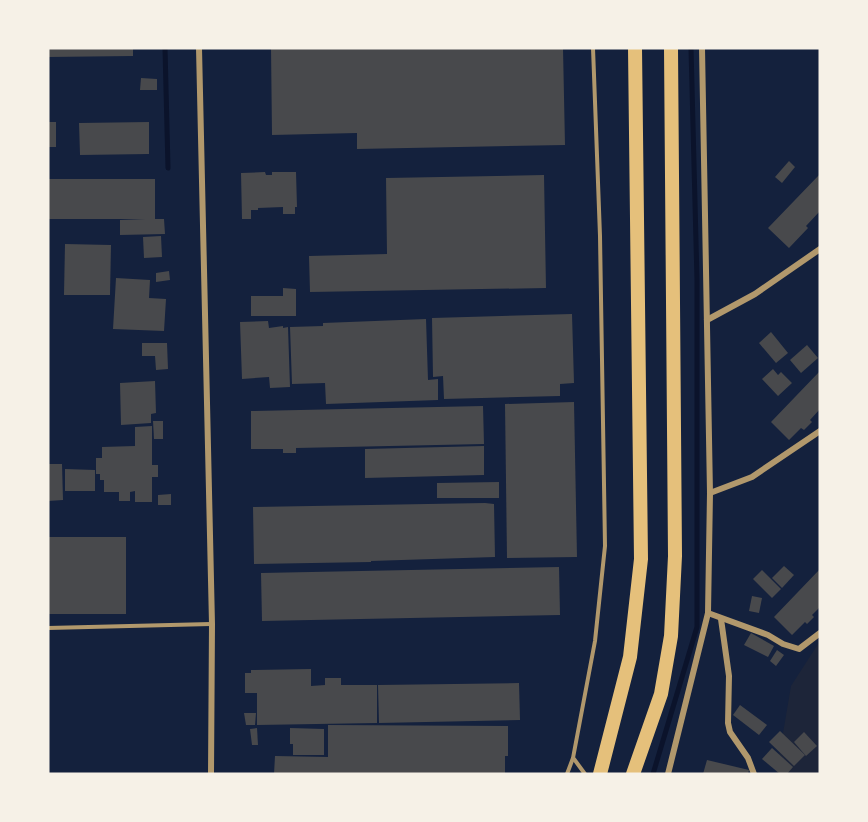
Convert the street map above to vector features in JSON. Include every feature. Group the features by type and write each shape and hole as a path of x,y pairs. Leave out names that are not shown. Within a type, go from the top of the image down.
{"main road":[{"path":"600,774 630,657 641,559 635,48"},
{"path":"633,774 662,694 672,625 675,556 671,48"}],"street":[{"path":"199,48 212,624 211,774"},
{"path":"668,774 708,613 710,493 702,48"},
{"path":"707,320 755,294 820,249"},
{"path":"710,493 752,477 820,431"},
{"path":"708,613 799,649 820,633"},
{"path":"721,619 729,676 728,723 730,732 748,759 754,774"}],"lane":[{"path":"567,774 573,758 595,641 606,546 594,48"},
{"path":"48,628 212,624"},
{"path":"573,758 585,774"}],"shaded area":[{"path":"820,641 820,774 776,774 791,686"}],"building":[{"path":"48,48 133,48 133,56 48,57"},
{"path":"271,48 563,48 565,145 357,149 357,133 272,135"},
{"path":"141,78 157,79 157,90 140,90"},
{"path":"48,122 56,122 56,147 48,147"},
{"path":"149,122 149,154 80,155 79,123"},
{"path":"789,161 795,167 782,183 775,177"},
{"path":"265,172 266,175 272,175 272,172 296,172 297,207 295,207 295,214 283,214 283,207 258,208 258,210 251,210 251,219 242,219 241,173"},
{"path":"820,174 820,211 789,248 768,228"},
{"path":"544,175 546,288 310,292 309,256 387,254 386,178"},
{"path":"48,179 155,179 155,219 164,219 165,234 120,235 120,220 145,219 48,219"},
{"path":"161,236 162,257 144,258 143,237"},
{"path":"65,244 111,245 110,295 64,295"},
{"path":"169,271 170,280 156,282 156,273"},
{"path":"116,278 150,280 149,298 166,299 164,331 113,329"},
{"path":"283,288 296,289 296,316 251,316 251,296 283,296"},
{"path":"572,314 574,383 560,384 560,396 444,399 443,376 433,377 432,318"},
{"path":"426,319 428,380 438,379 438,400 326,404 325,383 292,384 290,327 323,326 323,323"},
{"path":"268,321 269,328 288,327 290,387 270,388 269,377 242,379 240,322"},
{"path":"771,332 788,353 776,363 759,343"},
{"path":"142,343 167,343 168,369 156,370 155,356 142,356"},
{"path":"807,345 818,358 801,373 790,360"},
{"path":"773,369 778,375 781,372 792,383 778,396 762,379"},
{"path":"820,371 820,409 804,430 801,428 789,440 771,422"},
{"path":"155,381 156,413 151,414 151,423 121,425 120,383"},
{"path":"574,402 577,557 507,558 505,404"},
{"path":"483,406 484,444 296,448 296,453 283,453 283,449 251,449 251,411"},
{"path":"153,421 163,421 163,439 154,439"},
{"path":"152,426 152,465 158,465 158,477 152,477 152,502 135,502 135,491 130,492 130,501 119,501 119,492 104,492 104,480 100,480 100,474 96,474 96,458 102,458 102,447 135,446 135,427"},
{"path":"484,446 484,475 365,478 365,449"},
{"path":"48,464 62,464 63,500 48,501"},
{"path":"65,469 95,470 95,491 65,491"},
{"path":"499,482 499,498 437,498 437,483"},
{"path":"171,494 171,505 158,505 158,495"},
{"path":"494,504 495,557 254,564 253,507"},
{"path":"48,537 126,537 126,614 48,614"},
{"path":"784,566 794,575 782,588 772,578"},
{"path":"559,567 560,615 262,621 261,573"},
{"path":"820,569 820,607 807,624 805,622 792,635 774,617"},
{"path":"762,570 781,589 772,598 753,579"},
{"path":"752,596 762,598 759,613 749,611"},
{"path":"751,633 774,646 768,657 744,645"},
{"path":"777,650 784,655 776,666 770,661"},
{"path":"311,669 311,686 325,685 325,678 341,678 341,685 377,685 377,723 257,725 257,693 245,693 245,673 251,673 251,670"},
{"path":"519,683 520,720 379,723 378,685"},
{"path":"740,705 767,725 759,735 733,715"},
{"path":"244,713 256,713 255,725 246,725"},
{"path":"328,725 508,726 508,756 505,756 505,773 274,774 275,756 328,757"},
{"path":"257,728 258,745 252,745 250,729"},
{"path":"290,728 324,729 324,755 293,755"},
{"path":"780,731 805,755 794,766 769,742"},
{"path":"804,732 817,746 806,756 794,742"},
{"path":"772,748 793,767 787,774 780,774 762,759"},
{"path":"707,760 749,770 748,774 703,774"}],"waterway":[{"path":"165,48 168,168"},
{"path":"653,774 697,627 697,280 691,48"}]}
